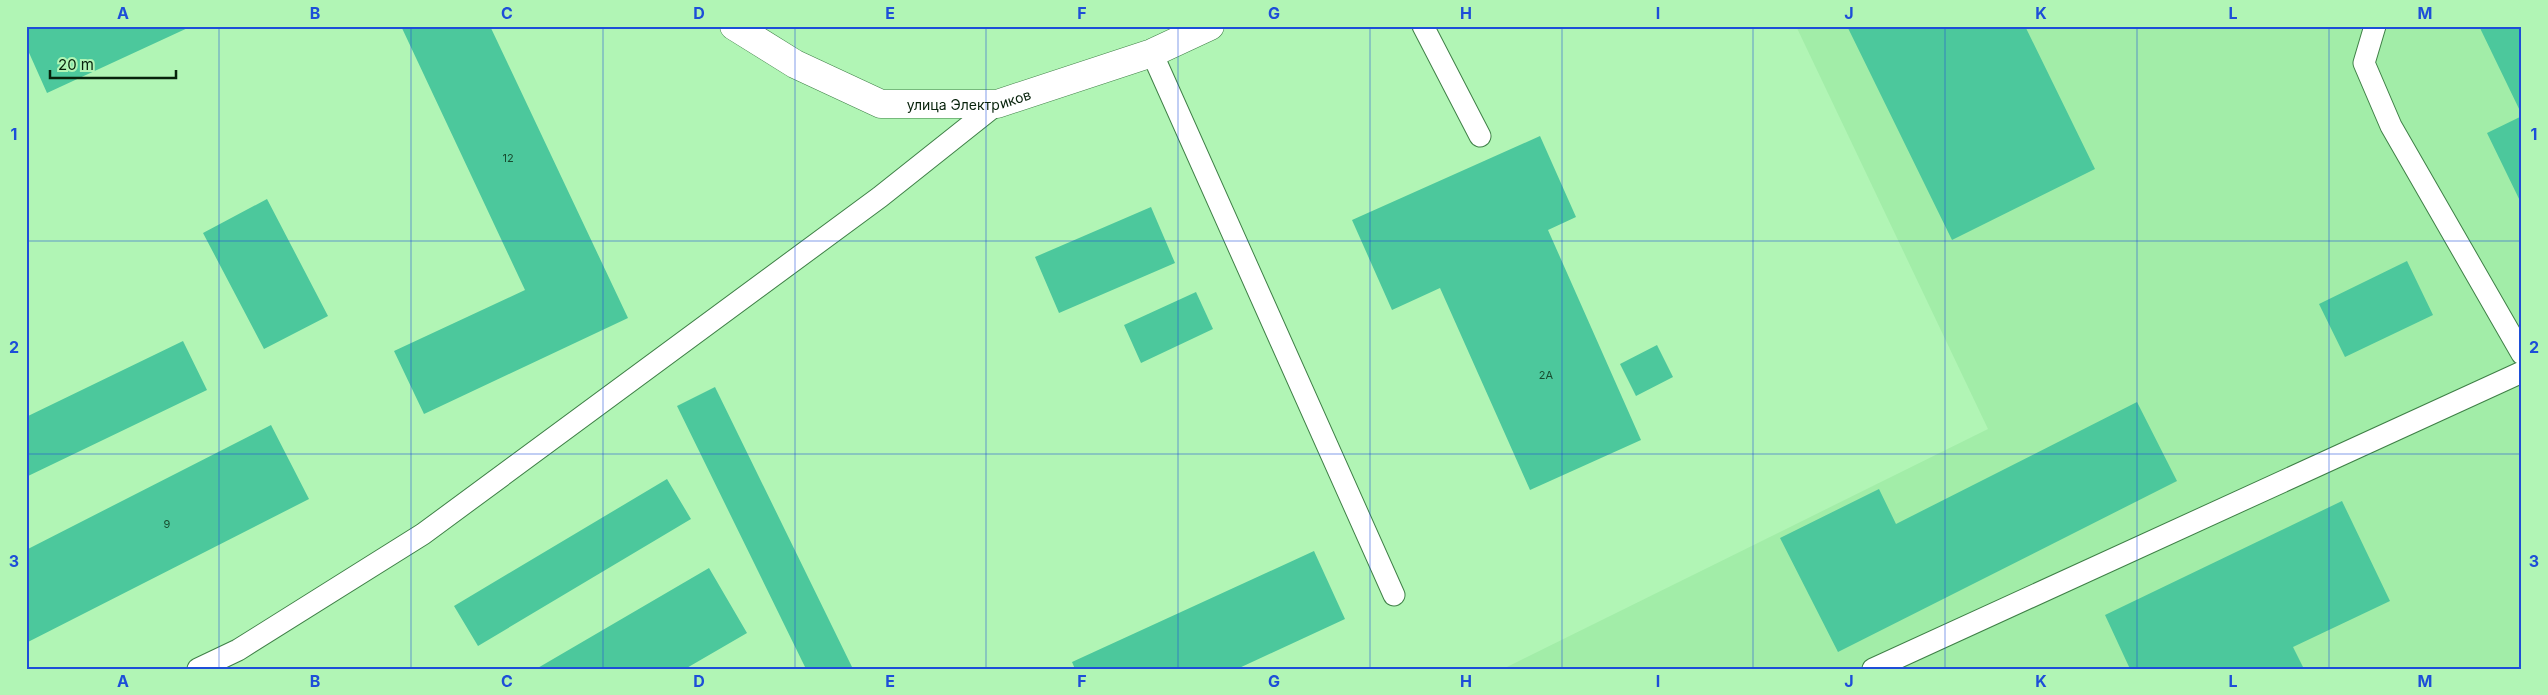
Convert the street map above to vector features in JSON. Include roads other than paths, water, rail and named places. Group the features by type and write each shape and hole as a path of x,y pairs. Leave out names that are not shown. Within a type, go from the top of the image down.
{"street":[{"name":"улица Электриков","path":"734,26 794,64 881,104 997,104 1152,53 1210,26"}],"lane":[{"path":"1423,26 1480,136"},
{"path":"2375,26 2364,62 2391,126 2522,354"},
{"path":"1152,53 1394,594"},
{"path":"198,669 238,650 423,534 880,197 997,104"},
{"path":"1873,669 2522,372"}]}
